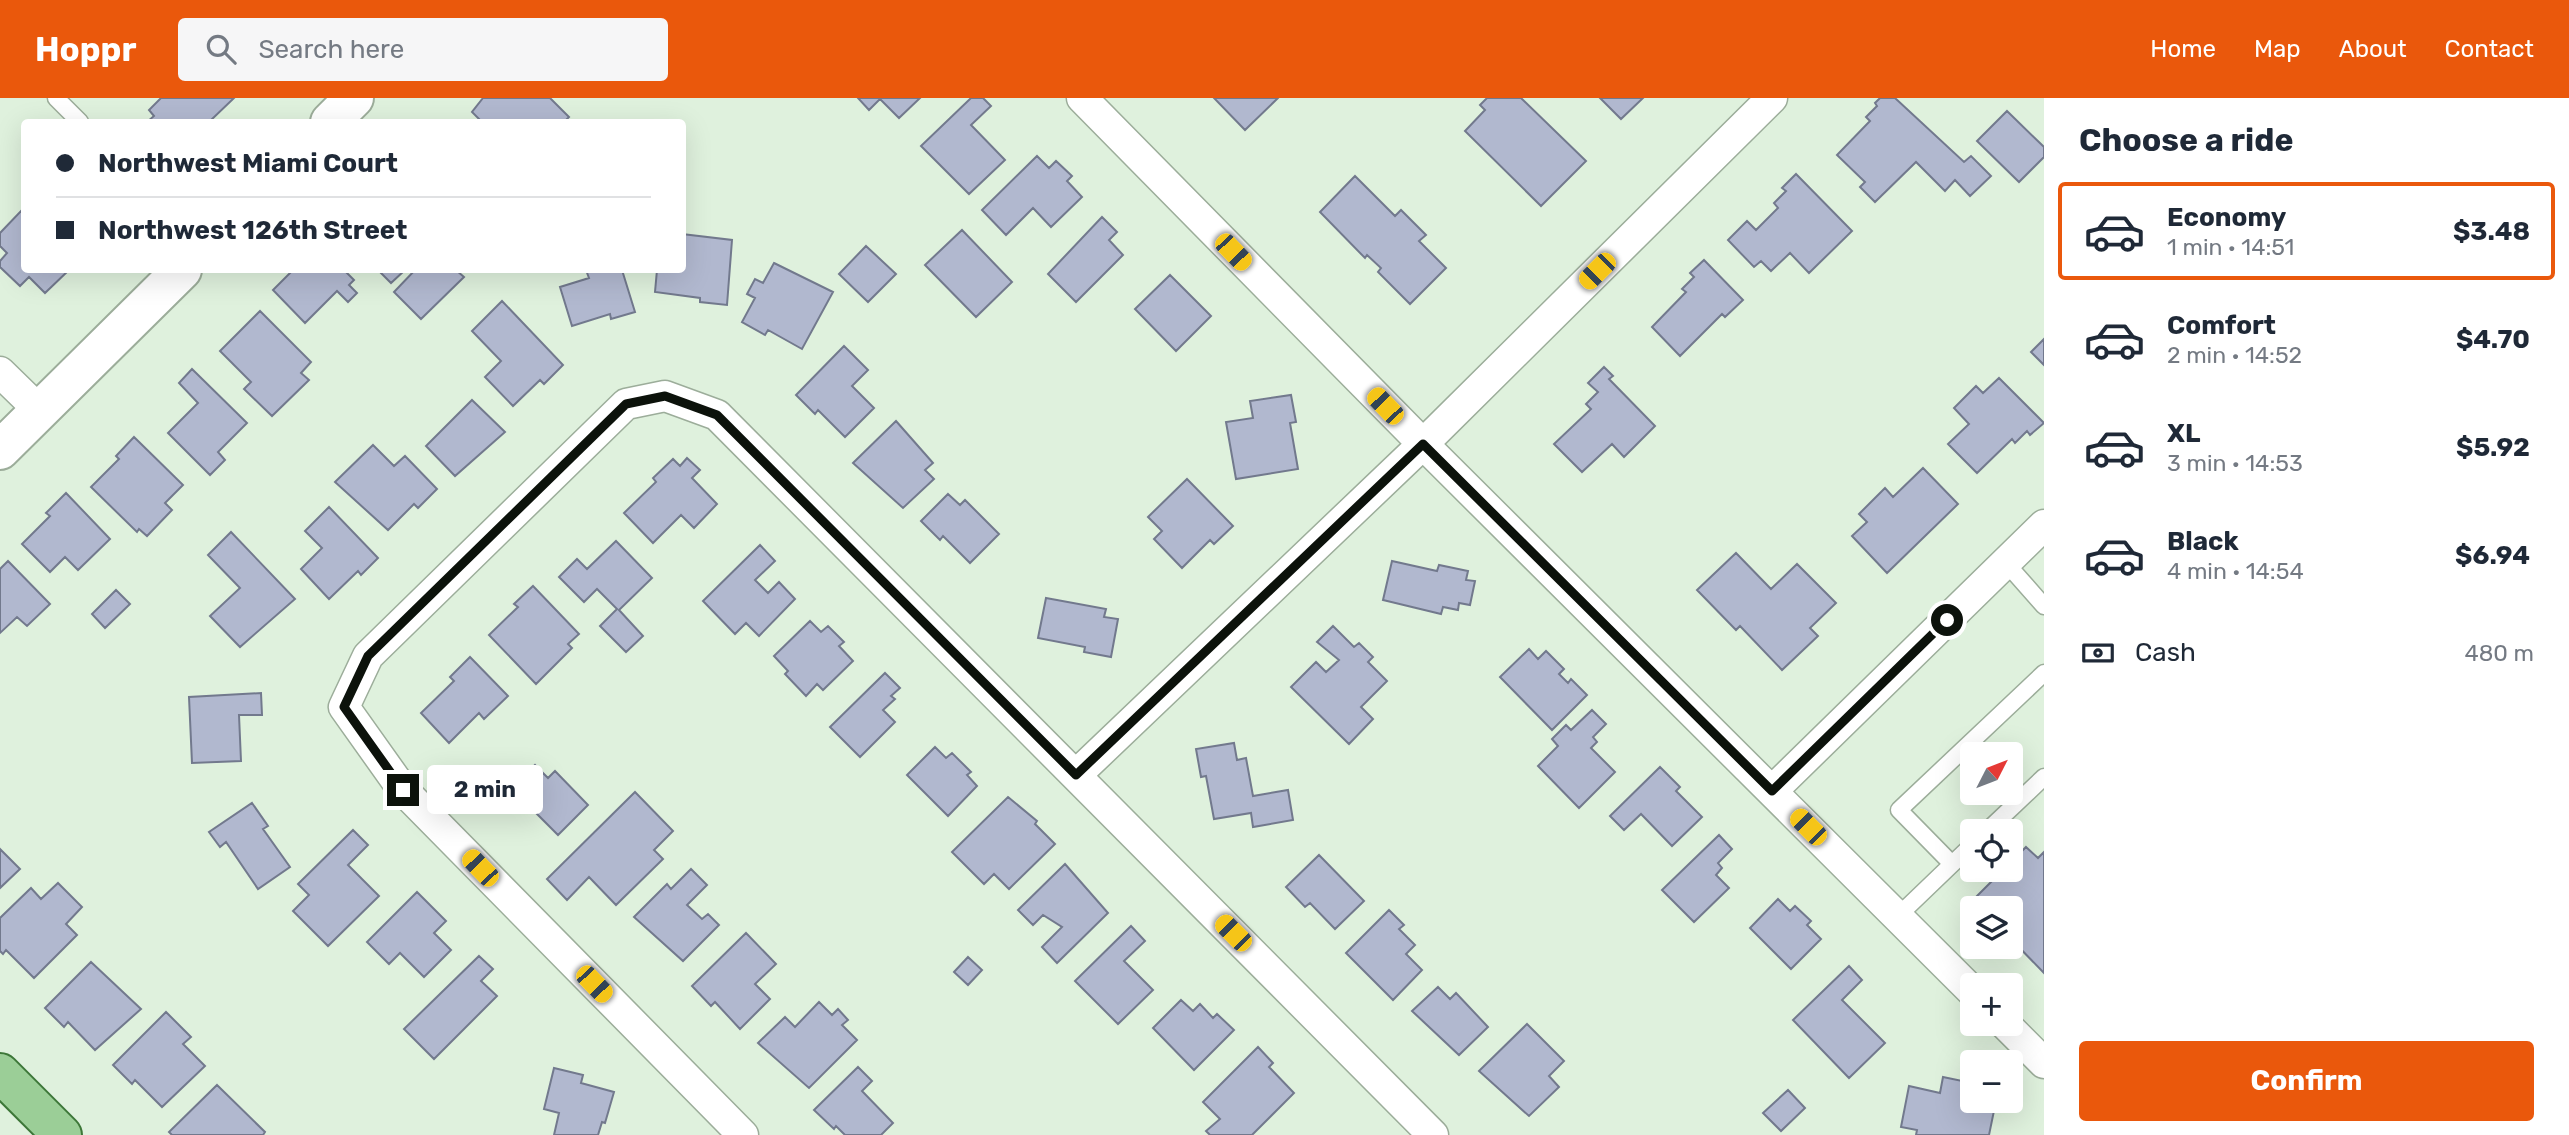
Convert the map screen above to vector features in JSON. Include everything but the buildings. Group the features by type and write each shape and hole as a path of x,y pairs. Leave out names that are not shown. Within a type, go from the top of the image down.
{"main road":[{"path":"0,1073 62,1135"}],"street":[{"path":"333,119 354,98"},
{"path":"1082,98 1423,444 1960,979"},
{"path":"1076,775 1423,444 1772,98"},
{"path":"0,450 179,273"},
{"path":"0,372 40,411"},
{"path":"728,1130 403,790 344,707 368,656 626,404 665,396 717,415 1433,1135"},
{"path":"1772,791 2044,526"},
{"path":"2017,1036 2044,1063"}],"lane":[{"path":"56,98 77,119"},
{"path":"2006,563 2044,606"},
{"path":"1952,864 1899,810 2044,673"},
{"path":"2000,819 2044,777"},
{"path":"1897,917 1960,856"}],"route":[{"path":"403,790 344,707 368,656 626,404 665,396 717,415 1076,775 1423,444 1772,791 1947,620"}]}
